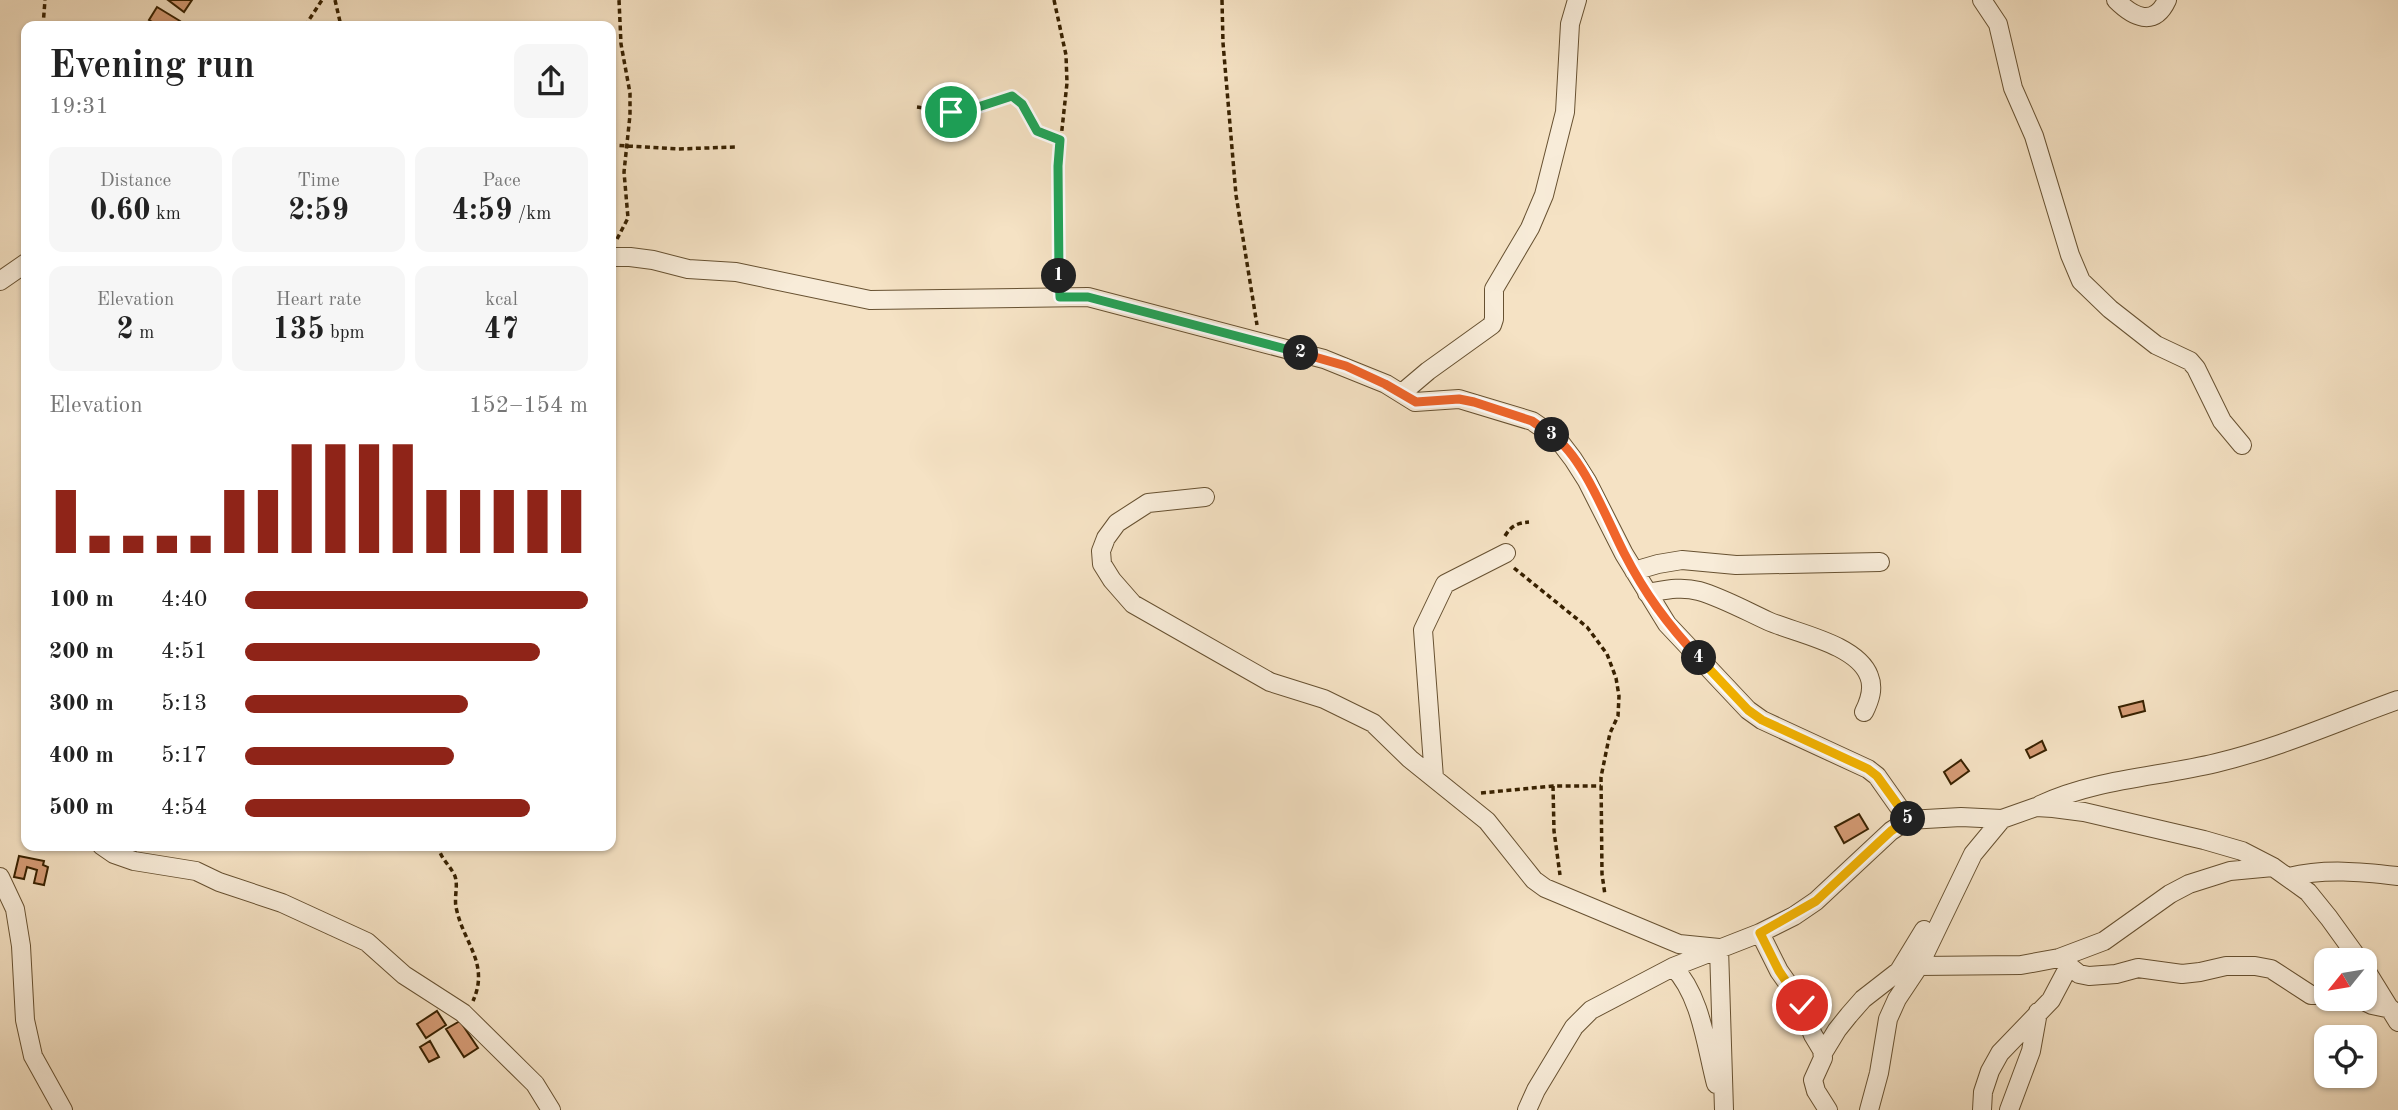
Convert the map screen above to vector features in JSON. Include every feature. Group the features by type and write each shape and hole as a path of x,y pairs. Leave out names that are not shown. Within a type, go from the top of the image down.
{"street":[{"path":"1402,393 1428,371 1492,326 1494,289 1530,228 1544,195 1555,153 1565,112 1570,24 1577,0"},
{"path":"1982,0 1998,24 2013,88 2034,136 2070,256 2081,281 2110,309 2156,345 2190,361 2222,421 2242,445"},
{"path":"2116,0 2129,13 2143,17 2154,16 2164,8 2167,0"},
{"path":"616,257 653,260 688,269 736,272 870,300 1088,297 1346,366 1416,402 1459,399 1532,421 1557,438 1587,481 1634,571 1667,624 1748,710 1773,725 1868,769 1877,776 1908,820"},
{"path":"0,281 21,266"},
{"path":"1205,497 1148,503 1117,523 1106,538 1101,551 1102,564 1133,604 1270,682 1324,699 1373,723 1410,759 1487,821 1534,880 1545,888 1679,944 1719,948"},
{"path":"1434,778 1423,630 1446,584 1506,553"},
{"path":"1634,571 1682,560 1736,565 1880,562"},
{"path":"1647,593 1679,587 1699,591 1844,651 1864,668 1870,677 1871,697 1864,712"},
{"path":"1527,1110 1536,1090 1583,1017 1591,1010 1673,967 1760,933 1816,901 1891,831 1908,820 1961,817 2002,819 2081,789 2213,764 2266,750 2398,699"},
{"path":"2036,807 2084,812 2242,851 2273,867 2308,892 2350,948"},
{"path":"1869,1110 1879,1073 1888,1019 1919,966 1973,854 2002,819"},
{"path":"110,851 134,861 196,871 219,882 282,903 367,942 404,975 463,1013 535,1084 551,1110"},
{"path":"1919,966 2064,962 2122,930 2163,898 2189,884 2230,871 2273,867"},
{"path":"2289,877 2308,872 2398,876"},
{"path":"0,877 15,909 21,946 25,1020 33,1056 63,1110"},
{"path":"1828,1110 1816,1091 1813,1080 1823,1053 1849,1015 1863,999 1899,971 1930,921 1944,911"},
{"path":"1760,933 1779,971 1798,998 1823,1053"},
{"path":"1719,948 1724,1110"},
{"path":"2064,962 2080,974 2089,976 2116,974 2138,968 2182,974 2226,966 2255,966 2271,969 2314,995"},
{"path":"1982,1110 1983,1091 2000,1053 2050,1000 2064,962"},
{"path":"1673,967 1684,978 1693,996 1724,1110"},
{"path":"2377,987 2395,1014"},
{"path":"2377,1007 2395,1014"},
{"path":"2009,1110 2031,1051 2038,1012"}],"path":[{"path":"43,21 45,0"},
{"path":"308,21 322,0"},
{"path":"335,0 340,21"},
{"path":"616,238 628,218 624,172 630,93 621,44 619,0"},
{"path":"1054,0 1066,55 1067,83 1058,166 1060,297"},
{"path":"1222,0 1236,195 1260,342"},
{"path":"917,107 951,112 1012,96 1022,104 1037,131 1060,140"},
{"path":"616,145 678,149 735,147"},
{"path":"1529,522 1518,523 1505,535 1503,543 1508,562 1520,575 1587,627 1607,654 1619,696 1618,716 1604,756 1601,786 1602,874 1607,913"},
{"path":"1454,795 1553,786 1601,786"},
{"path":"1553,786 1554,831 1562,895"},
{"path":"440,851 454,874 456,908 479,968 481,979 473,1009 477,1027"}],"building":[{"path":"168,0 192,0 184,12"},
{"path":"157,7 180,21 151,21"},
{"path":"2143,701 2145,711 2122,717 2119,707"},
{"path":"2042,741 2046,750 2030,758 2026,750"},
{"path":"1961,760 1969,771 1951,784 1944,772"},
{"path":"1859,814 1868,829 1844,843 1835,827"},
{"path":"19,856 44,861 43,865 48,867 44,885 34,883 37,870 27,867 24,879 14,877"},
{"path":"437,1011 446,1025 426,1038 417,1024"},
{"path":"460,1021 478,1048 464,1057 446,1029"},
{"path":"430,1041 439,1057 429,1062 420,1047"}],"route":[{"path":"951,112 975,108 999,98 1012,96 1022,104 1037,131 1060,140 1057,220 1060,297 1088,297 1324,359 1385,384 1416,402 1459,399 1474,402 1532,421 1557,438 1587,481 1647,593 1667,624 1702,663 1748,710 1762,720 1868,769 1877,776 1908,820 1891,831 1816,901 1794,916 1760,933 1784,980 1802,1005"}]}
